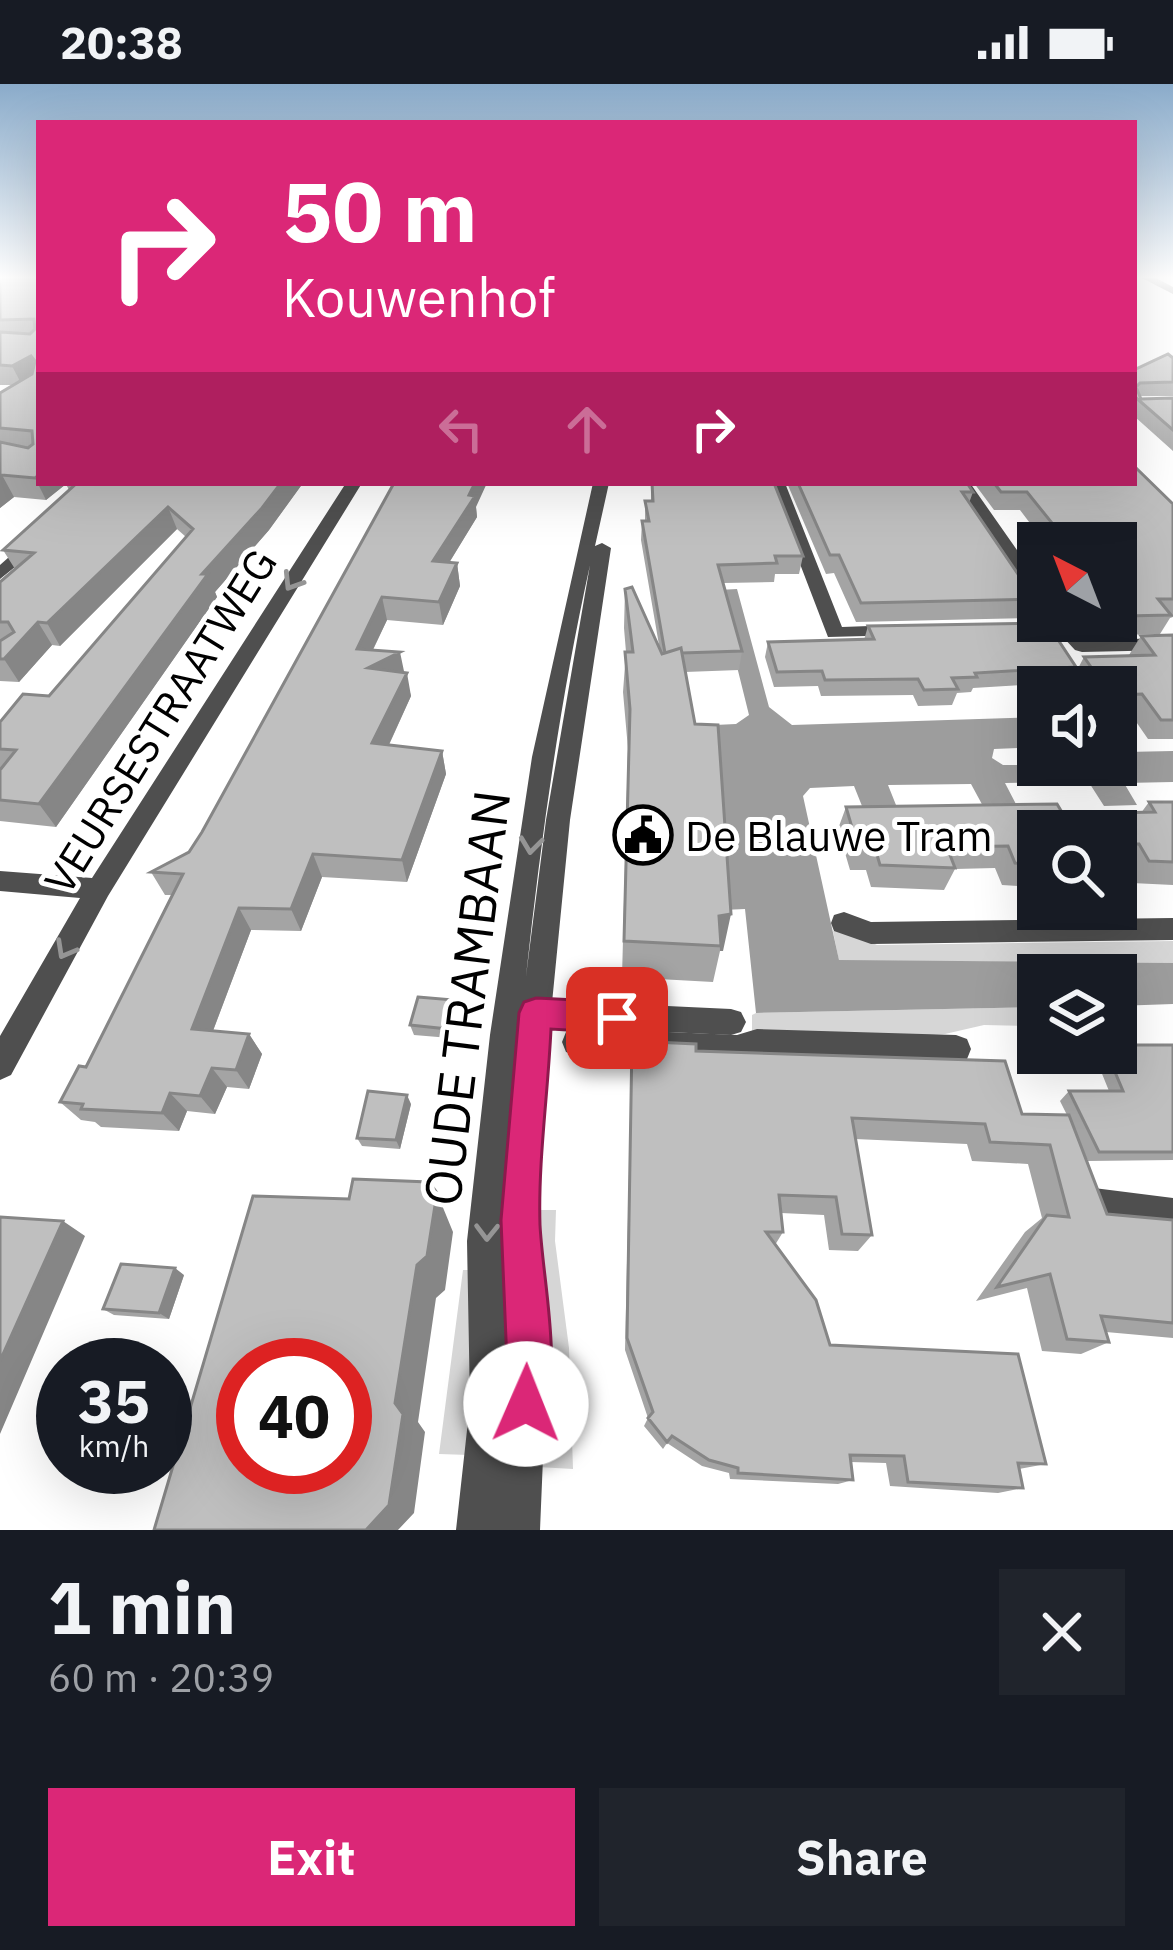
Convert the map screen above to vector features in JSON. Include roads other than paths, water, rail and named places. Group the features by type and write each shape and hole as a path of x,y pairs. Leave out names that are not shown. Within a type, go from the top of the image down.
{"street":[{"name":"VEURSESTRAATWEG","path":"0,1065 99,889 352,486"},
{"name":"OUDE TRAMBAAN","path":"519,1530 528,1363 520,1220 523,1013 537,801 575,586 601,486"},
{"name":"OUDE TRAMBAAN","path":"477,1530 490,1388 485,1227 595,579 616,486"},
{"path":"777,486 835,632 924,631"},
{"path":"964,486 1017,562"},
{"path":"0,574 27,550 24,532 39,520"},
{"path":"1076,642 1082,646 1173,644"},
{"path":"0,881 99,889"},
{"path":"844,923 872,933 1173,929"},
{"path":"523,1013 731,1022"},
{"path":"577,1042 737,1049 758,1043 956,1049"}],"lane":[{"path":"1079,1180 1087,1202 1173,1210"}],"place":[{"name":"De Blauwe Tram","path":"643,835"}]}
